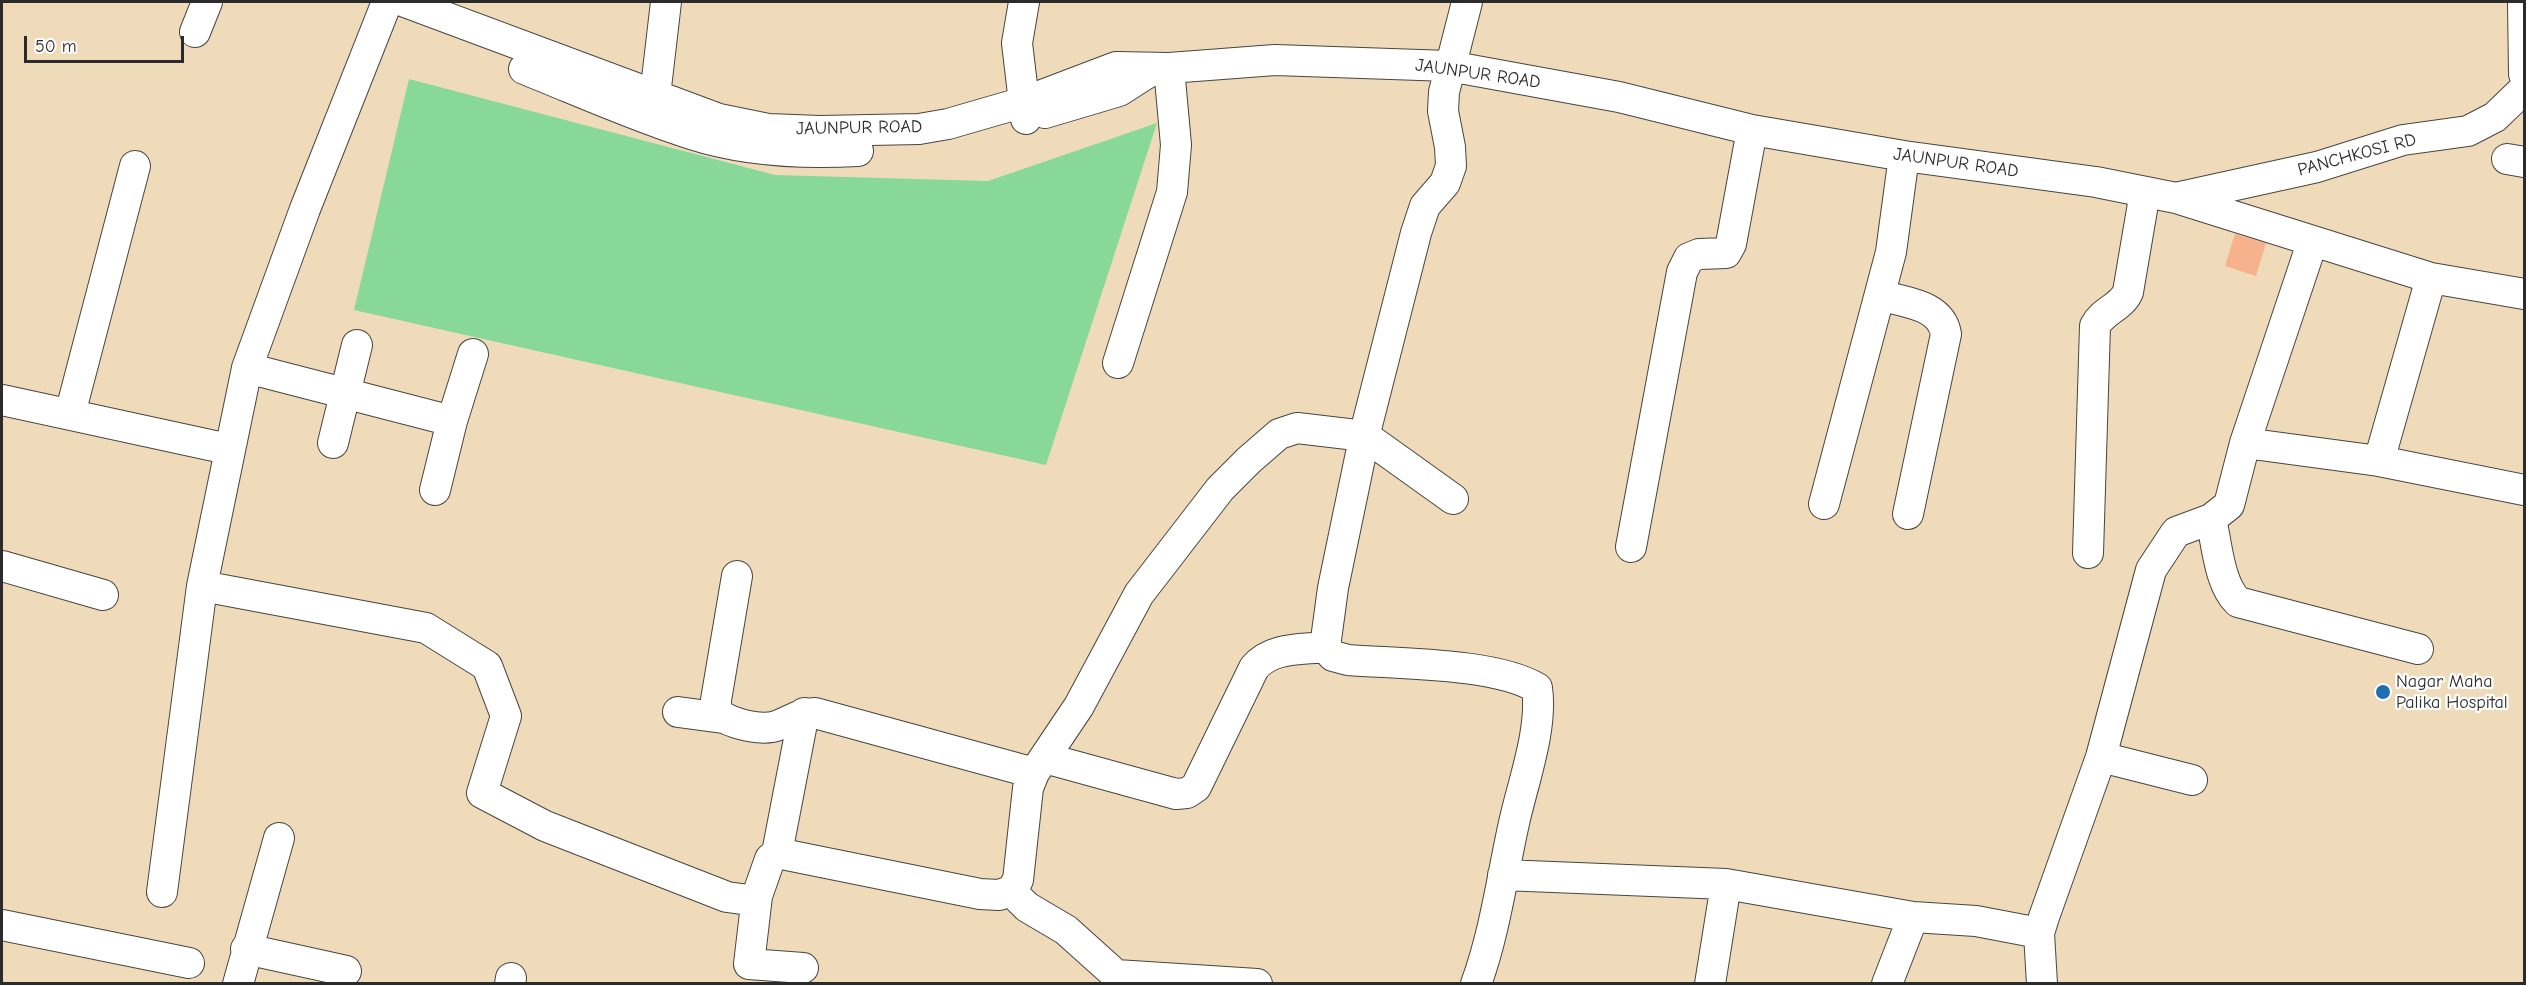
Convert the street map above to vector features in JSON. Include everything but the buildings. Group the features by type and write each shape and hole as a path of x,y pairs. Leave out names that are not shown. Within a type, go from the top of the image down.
{"street":[{"path":"195,32 207,2"},
{"path":"655,96 666,2"},
{"path":"162,892 202,586 228,449 247,368 301,219 384,4 635,114 693,135 758,147 816,152 933,146 960,141 1025,110 1017,43 1024,2"},
{"path":"1467,2 1449,66 1443,111 1450,147 1450,166 1445,183 1425,206 1416,233 1365,436 1333,588 1325,647 1333,656 1348,660 1494,672 1522,679 1537,688 1540,705 1491,940 1476,984"},
{"path":"2523,2 2524,74"},
{"name":"JAUNPUR ROAD","path":"384,4 729,121 768,129 820,131 920,129 1025,110 1106,70 1275,60 1449,66 1619,97 1752,130 1904,156 2096,182 2176,198 2312,243 2431,278 2524,294"},
{"path":"1118,363 1172,192 1176,145 1162,68"},
{"name":"PANCHKOSI RD","path":"2176,198 2317,167 2403,140 2468,131 2495,117 2524,89"},
{"path":"1631,547 1682,272 1689,258 1699,254 1726,253 1731,244 1752,130"},
{"path":"1824,504 1897,224 1904,156"},
{"path":"70,414 135,166"},
{"path":"2088,553 2095,326 2103,314 2125,299 2128,292 2145,192"},
{"path":"2042,984 2040,933 2053,888 2102,757 2151,570 2176,532 2211,519 2229,505 2245,442 2312,243"},
{"path":"2379,461 2431,278"},
{"path":"1880,295 1935,312 1944,321 1946,333 1908,514"},
{"path":"333,443 357,345"},
{"path":"435,490 452,421 473,354"},
{"path":"247,368 452,421"},
{"path":"2,400 228,449"},
{"path":"777,854 980,894 999,895 1011,891 1018,880 1029,788 1040,765 1079,706 1139,594 1220,489 1279,434 1297,428 1365,436 1453,499"},
{"path":"2245,442 2379,461 2524,490"},
{"path":"2211,519 2226,583 2230,595 2238,602 2418,649"},
{"path":"2,566 103,595"},
{"path":"723,718 716,712 716,700 737,576"},
{"path":"202,586 426,628 487,666 506,716 482,793 545,826 727,897 749,900 757,896"},
{"path":"678,712 723,718 769,728 804,713 814,713 1176,795 1187,793 1196,787 1254,668 1262,658 1272,653 1325,647"},
{"path":"803,968 749,964 757,896 770,859 777,854 804,713"},
{"path":"2102,757 2192,780"},
{"path":"238,984 279,838"},
{"path":"1503,875 1726,884 1913,917 1976,921 2040,933"},
{"path":"1710,984 1726,884"},
{"path":"1011,891 1027,907 1066,930 1087,948 1104,976 1257,984"},
{"path":"1887,984 1913,917"},
{"path":"2,926 189,963"},
{"path":"246,949 346,971"}],"green space":[{"path":"409,79 775,175 988,181 1157,123 1046,465 354,310"}],"place":[{"name":"Nagar Maha Palika Hospital","path":"2383,692"}]}
